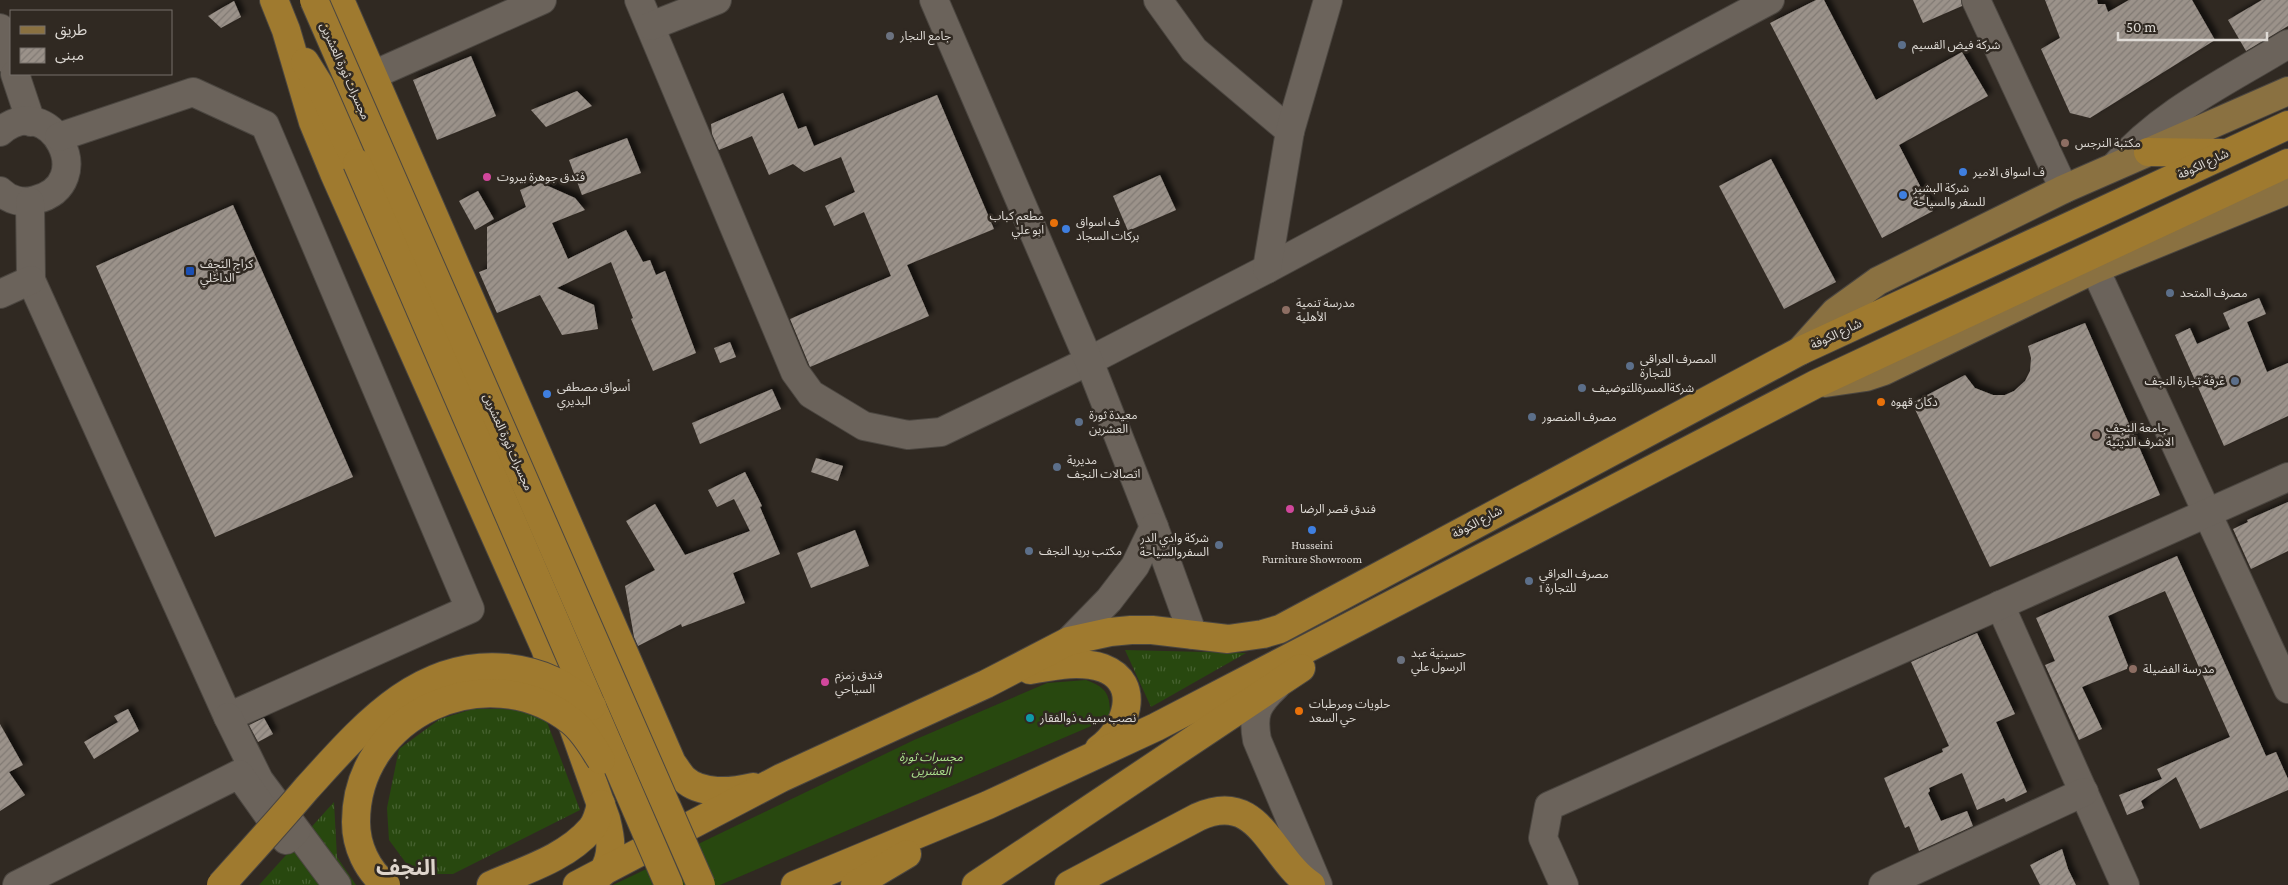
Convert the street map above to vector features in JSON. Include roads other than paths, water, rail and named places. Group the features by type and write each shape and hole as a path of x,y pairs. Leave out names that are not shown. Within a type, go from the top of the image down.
{"highway":[{"path":"274,0 286,30 313,122 334,173 528,615 545,648 601,804 611,849 609,862 591,878"},
{"name":"مجسرات ثورة العشرين","path":"314,0 701,885"},
{"path":"340,0 672,763 685,780 698,787 716,791 737,791 781,778"},
{"path":"286,30 320,86 357,163 665,877"},
{"name":"شارع الكوفة","path":"986,684 1069,641 1110,632 1152,630 1228,639 1263,634 1280,629 1394,566 1800,351 2288,125"},
{"path":"2148,152 2227,153"},
{"path":"795,885 988,805 1156,727 1816,384 2288,164"},
{"path":"528,615 535,623 554,633 575,630 584,624 593,611 596,595 594,585"},
{"path":"976,885 1404,599"},
{"path":"523,871 546,871 582,879 591,878 781,778 986,684 1021,672 1070,664 1092,666 1113,674 1121,682 1126,692 1128,703 1126,715 1118,730 1106,744 1068,768"},
{"path":"221,885 371,720 402,696 431,679 463,668 494,667 521,670 550,678 577,694 608,720 623,736 661,793"},
{"path":"386,885 372,871 361,851 356,827 356,803 362,779 372,757 391,734 407,720 428,708 448,700 478,694 508,694 536,702 571,721 589,740 634,816 665,877"},
{"path":"491,885 550,860 574,845 592,828 597,819 601,804"},
{"path":"855,885 988,805"},
{"path":"1069,885 1210,812 1223,810 1237,811 1249,816 1259,825 1297,876 1311,885"}],"main road":[{"path":"1800,351 1836,312 1878,281 2064,189 2288,91"},
{"path":"1816,384 1848,380 1884,371 2095,270 2288,190"}],"street":[{"path":"373,75 542,0"},
{"path":"639,0 795,372 810,394 864,426 908,434 940,432 1089,361 1267,270 1770,0"},
{"path":"651,26 717,0"},
{"path":"934,0 1089,361 1154,527 1193,635"},
{"path":"1158,0 1194,50 1290,131"},
{"path":"1267,270 1290,131 1328,0"},
{"path":"1976,0 2064,189"},
{"path":"0,28 10,59"},
{"path":"2115,166 2139,141 2163,121 2288,44"},
{"path":"15,75 31,122"},
{"path":"59,137 193,92 266,125 470,609 228,716"},
{"path":"0,132 18,123 31,122 42,124 59,137 67,160 66,172 60,183 52,193 42,199 30,202 16,200 0,191"},
{"path":"30,202 31,280 228,716 259,780 337,885"},
{"path":"2095,270 2288,689"},
{"path":"0,294 31,280"},
{"path":"1564,885 1543,838 1549,806 2288,477"},
{"path":"1069,641 1109,600 1135,566 1154,527"},
{"path":"2000,605 2125,885"},
{"path":"1276,686 1262,700 1256,713 1254,724 1257,740 1318,885"},
{"path":"17,885 239,774 286,840 296,831"},
{"path":"1883,885 2084,792"}],"place":[{"name":"جامع النجار","path":"890,36"},
{"name":"شركة فيض القسيم","path":"1902,45"},
{"name":"مكتبة النرجس","path":"2065,143"},
{"name":"ف اسواق الامير","path":"1963,172"},
{"name":"فندق جوهرة بيروت","path":"487,177"},
{"name":"شركة البشير للسفر والسياحة","path":"1903,195"},
{"name":"مطعم كباب ابو علي","path":"1054,223"},
{"name":"ف اسواق بركات السجاد","path":"1066,229"},
{"name":"كراج النجف الداخلي","path":"190,271"},
{"name":"مصرف المتحد","path":"2170,293"},
{"name":"مدرسة تنمية الأهلية","path":"1286,310"},
{"name":"المصرف العراقي للتجارة","path":"1630,366"},
{"name":"غرفة تجارة النجف","path":"2235,381"},
{"name":"شركةالمسرةللتوضيف","path":"1582,388"},
{"name":"أسواق مصطفى البديري","path":"547,394"},
{"name":"دكان قهوه","path":"1881,402"},
{"name":"مصرف المنصور","path":"1532,417"},
{"name":"معيدة ثورة العشرين","path":"1079,422"},
{"name":"جامعة النجف الاشرف الدينية","path":"2096,435"},
{"name":"مديرية اتصالات النجف","path":"1057,467"},
{"name":"فندق قصر الرضا","path":"1290,509"},
{"name":"Husseini Furniture Showroom","path":"1312,530"},
{"name":"شركة وادي الدر السفروالسياحة","path":"1219,545"},
{"name":"مكتب بريد النجف","path":"1029,551"},
{"name":"مصرف العراقي للتجارة 1","path":"1529,581"},
{"name":"حسينية عبد الرسول علي","path":"1401,660"},
{"name":"مدرسة الفضيلة","path":"2133,669"},
{"name":"فندق زمزم السياحي","path":"825,682"},
{"name":"حلويات ومرطبات حي السعد","path":"1299,711"},
{"name":"نصب سيف ذوالفقار","path":"1030,718"}],"district":[{"name":"النجف","path":"406,867"}]}
